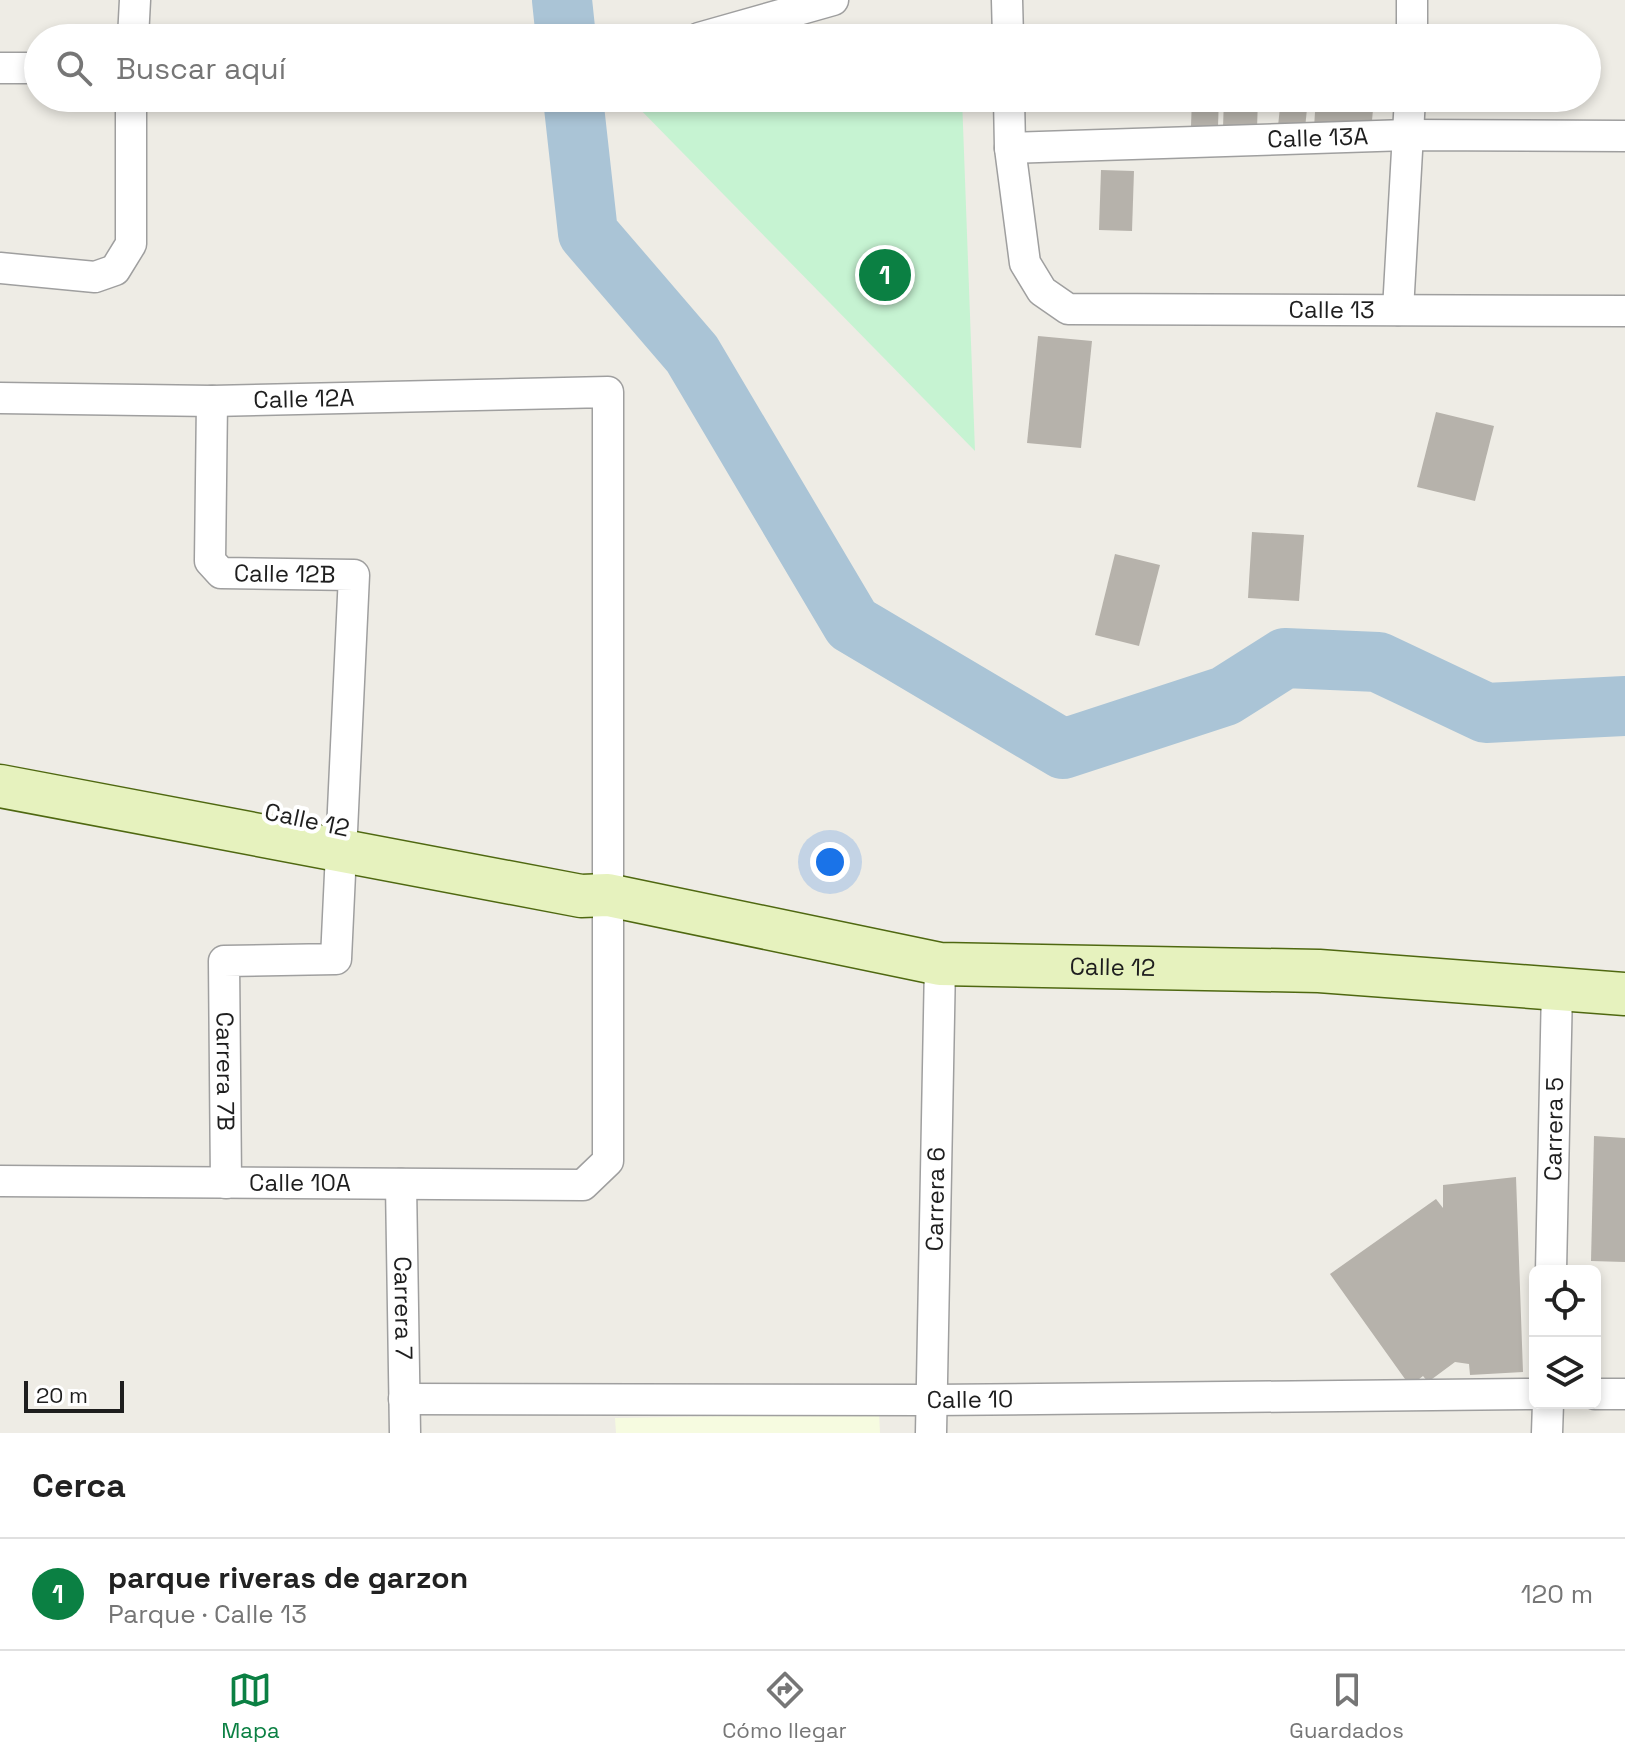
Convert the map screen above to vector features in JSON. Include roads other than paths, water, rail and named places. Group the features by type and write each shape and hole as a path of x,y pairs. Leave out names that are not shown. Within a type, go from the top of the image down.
{"street":[{"path":"134,24 135,0"},
{"path":"748,24 833,0"},
{"path":"1007,0 1008,24"},
{"path":"1412,0 1412,24"},
{"path":"0,68 24,68"},
{"path":"0,268 95,277 115,270 131,244 131,112"},
{"path":"1009,112 1010,148"},
{"path":"1398,310 1409,112"},
{"name":"Calle 13A","path":"1010,148 1407,135 1625,136"},
{"name":"Calle 13","path":"1010,148 1025,263 1042,291 1068,309 1625,311"},
{"name":"Calle 12A","path":"0,398 212,401 608,392 608,895"},
{"name":"Calle 12B","path":"212,401 210,561 216,569 221,573 354,575 341,839"},
{"name":"Calle 12","path":"0,757 341,839"},
{"name":"Calle 12","path":"0,786 584,876 608,895 940,964 1319,971 1625,994"},
{"name":"Carrera 7B","path":"226,1183 224,961 336,959 341,839"},
{"name":"Calle 10A","path":"0,1181 583,1185 597,1175 608,1161 608,895"},
{"name":"Carrera 6","path":"931,1433 940,964"},
{"name":"Carrera 5","path":"1551,1265 1557,988"},
{"name":"Carrera 7","path":"401,1184 405,1433"},
{"name":"Calle 10","path":"404,1399 931,1400 1529,1394"},
{"path":"1601,1394 1625,1394"},
{"path":"1547,1433 1548,1409"}],"waterway":[{"path":"562,0 565,24"},
{"path":"575,112 588,233 692,354 852,624 1063,749 1225,696 1285,658 1378,662 1486,713 1625,706"}],"place":[{"name":"parque riveras de garzon","path":"885,275"}]}
